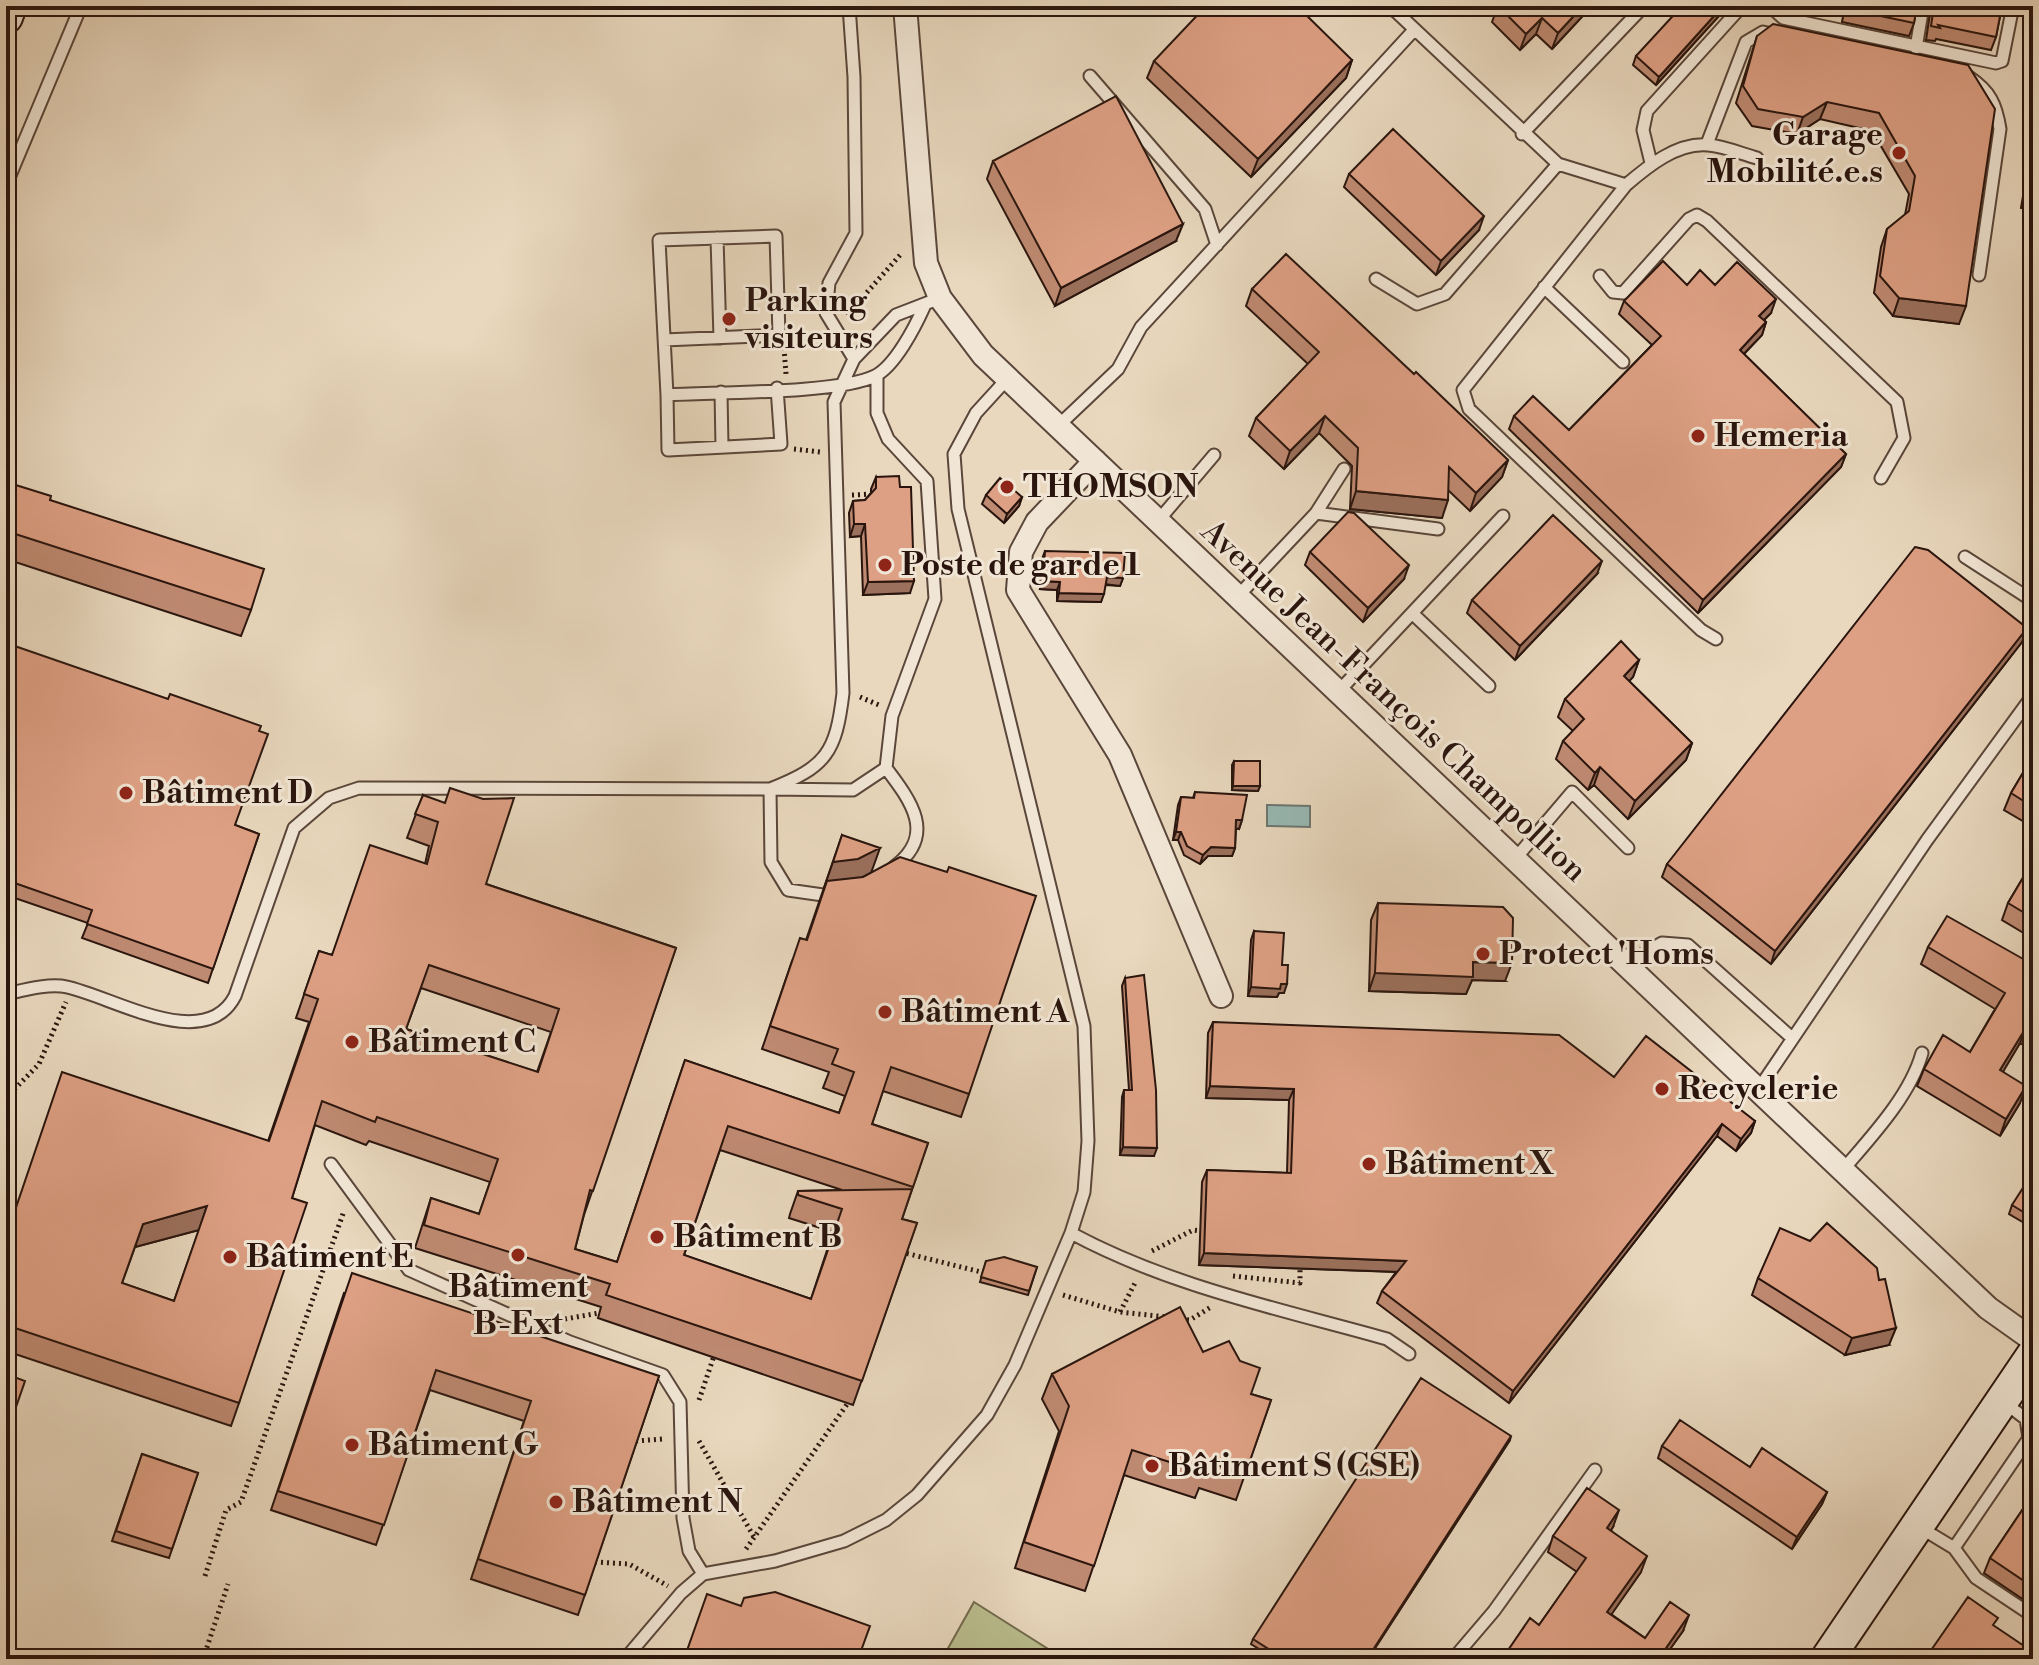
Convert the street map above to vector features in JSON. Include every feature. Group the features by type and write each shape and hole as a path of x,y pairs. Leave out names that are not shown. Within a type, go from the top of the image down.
{"street":[{"path":"6,17 10,6"},
{"name":"Avenue Jean-François Champollion","path":"905,6 922,242 932,302 1007,379 1842,1171 1988,1308 2033,1340"},
{"path":"1095,461 1037,522 1021,552 1018,590 1120,755 1221,996"},
{"path":"1827,1659 2033,1355"}],"lane":[{"path":"6,185 81,6"},
{"path":"849,6 854,77 856,233 829,283 826,313 854,359"},
{"path":"1390,6 1522,134 1558,164 1626,185"},
{"path":"1522,134 1644,6"},
{"path":"1651,163 1643,130 1647,111 1742,6"},
{"path":"1770,6 1783,18 1996,63 2002,61 2013,6"},
{"path":"1916,48 1923,6"},
{"path":"1058,426 1118,369 1141,327 1414,30"},
{"path":"1707,144 1746,42 1763,32 1794,39"},
{"path":"1951,72 1966,75 1983,86 1996,105 2000,129 1979,275"},
{"path":"1090,76 1205,209 1217,245"},
{"path":"1716,639 1701,630 1469,409 1463,390 1626,185 1651,163 1686,148 1707,144 1757,158"},
{"path":"1376,279 1417,304 1445,294 1558,164"},
{"path":"1600,276 1613,292 1623,293 1689,219 1697,215 1707,221 1897,402 1904,438 1881,478"},
{"path":"664,340 779,335 776,236 659,240 668,450 781,444 782,388"},
{"path":"717,238 720,338"},
{"path":"1544,287 1623,362"},
{"path":"770,789 808,774 829,752 840,722 843,693 834,402 854,359 896,315 932,302"},
{"path":"667,395 843,383 877,375 910,337 932,302"},
{"path":"877,375 877,413 888,439 927,481 935,599 892,716 886,768 911,800 919,832 907,858 882,877"},
{"path":"625,1659 681,1593 703,1574 775,1561 844,1541 886,1520 917,1495 987,1415 1015,1365 1071,1233 1084,1192 1088,1141 1084,1026 1063,933 1036,840 1010,713 958,509 954,454 976,413 1007,379"},
{"path":"721,392 722,447"},
{"path":"1158,521 1214,455"},
{"path":"1238,596 1316,513 1344,469"},
{"path":"1316,513 1438,529"},
{"path":"1338,692 1503,516"},
{"path":"1965,557 2033,601"},
{"path":"1412,613 1489,686"},
{"path":"1758,1090 1927,840 2033,695"},
{"path":"6,994 64,986 172,1021 206,1023 230,1005 235,996 294,828 329,798 359,788 853,790 886,768"},
{"path":"770,789 771,862 788,890 835,897 847,893"},
{"path":"1515,859 1572,792 1628,848"},
{"path":"1625,965 1662,943 1688,945 1792,1038"},
{"path":"1842,1171 1888,1113 1919,1065 1922,1053"},
{"path":"331,1164 409,1270 570,1342 663,1375 680,1402 683,1518 689,1551 703,1574"},
{"path":"1071,1233 1119,1258 1217,1292 1387,1339 1409,1354"},
{"path":"1954,1548 2029,1438 2026,1419 2002,1401"},
{"path":"1453,1659 1494,1611 1595,1470"},
{"path":"1917,1526 1954,1548 1976,1578 2033,1616"}],"path":[{"path":"847,311 900,259 899,246"},
{"path":"782,388 785,355"},
{"path":"790,447 820,452 821,467"},
{"path":"838,496 852,495"},
{"path":"843,693 874,700 892,716"},
{"path":"6,1098 39,1064 66,1003 64,986"},
{"path":"205,1576 226,1510 241,1502 351,1190"},
{"path":"6,1197 16,1205"},
{"path":"895,1266 900,1251 1002,1277"},
{"path":"1046,1290 1120,1312 1190,1320 1213,1306 1222,1275 1300,1283 1300,1268"},
{"path":"552,1315 566,1319 600,1311 614,1316"},
{"path":"715,1342 713,1349 731,1356"},
{"path":"696,1408 716,1351"},
{"path":"748,1545 852,1397 837,1392"},
{"path":"636,1441 696,1436 754,1537"},
{"path":"595,1562 629,1564"},
{"path":"203,1659 228,1584"}],"green space":[{"path":"974,1602 1064,1659 942,1659"}],"water":[{"path":"1267,805 1310,806 1310,827 1267,826"}],"building":[{"path":"1206,6 1297,6 1352,60 1258,159 1154,61"},
{"path":"1498,6 1583,6 1558,33 1542,18 1526,34"},
{"path":"1682,6 1723,6 1659,77 1636,56"},
{"path":"1847,6 1917,6 1914,23 1847,9"},
{"path":"1934,6 2002,6 1996,37 1931,26"},
{"path":"1773,24 1968,65 1995,109 1966,306 1899,298 1880,276 1887,229 1909,211 1915,176 1879,113 1827,102 1803,117 1758,109 1743,86 1757,36"},
{"path":"1116,96 1183,224 1061,288 993,161"},
{"path":"1393,129 1484,216 1441,261 1349,174"},
{"path":"2033,151 2033,196 2026,195"},
{"path":"1286,254 1508,460 1476,493 1449,467 1448,500 1356,491 1358,448 1325,416 1290,451 1256,418 1319,352 1252,289"},
{"name":"Hemeria","path":"1663,261 1687,285 1700,270 1715,285 1737,262 1776,299 1759,316 1766,322 1740,350 1846,454 1703,600 1514,416 1533,396 1569,430 1661,336 1624,301"},
{"name":"Poste de garde 1","path":"899,476 900,487 911,487 914,581 868,582 865,524 854,524 853,501 865,500 876,488 876,477"},
{"path":"1000,478 1022,497 1007,514 986,495"},
{"path":"6,482 51,496 50,500 264,569 251,610 6,531"},
{"path":"1348,512 1354,513 1409,565 1368,608 1310,552"},
{"path":"1553,515 1602,561 1520,646 1472,600"},
{"path":"1915,547 1928,550 2027,628 1775,951 1667,864"},
{"path":"1045,551 1125,553 1123,578 1107,577 1104,594 1059,593 1060,582 1043,581"},
{"path":"1621,641 1639,660 1624,676 1692,743 1635,801 1600,767 1595,773 1563,741 1584,719 1565,699"},
{"name":"Bâtiment D","path":"6,643 168,699 170,694 261,726 259,731 268,734 235,825 259,834 213,969 87,924 92,910 6,880"},
{"path":"2033,756 2033,807 2011,793"},
{"path":"1234,761 1260,761 1260,786 1233,786"},
{"path":"450,788 483,799 514,798 486,884 676,948 593,1191 590,1190 575,1249 617,1262 685,1060 839,1113 854,1072 832,1064 838,1049 770,1026 800,938 807,940 827,881 863,877 900,857 947,872 949,867 1036,896 969,1094 891,1067 872,1124 928,1143 913,1187 728,1126 684,1255 811,1299 842,1209 798,1195 798,1191 912,1189 902,1219 917,1223 862,1381 606,1295 610,1284 424,1225 431,1198 479,1214 498,1159 377,1117 375,1122 322,1101 292,1198 307,1203 239,1403 6,1325 6,1237 62,1072 269,1141 318,999 304,994 319,951 332,955 370,845 427,864 438,822 415,814 423,795 445,803","holes":["429,965 559,1009 538,1072 406,1029","207,1206 174,1301 122,1283 143,1224"]},
{"path":"1195,792 1247,795 1242,820 1236,820 1235,848 1211,847 1203,855 1187,846 1181,832 1176,832 1181,797 1194,798"},
{"path":"842,835 880,848 858,859 833,862"},
{"path":"2033,861 2033,918 2008,903"},
{"path":"1378,903 1503,907 1513,918 1512,963 1473,962 1473,977 1375,973"},
{"path":"1947,916 2025,960 2033,946 2033,1029 2027,1026 2000,1070 2026,1086 2006,1119 1924,1069 1943,1035 1970,1052 2005,993 1928,947"},
{"path":"1254,931 1284,933 1282,965 1288,965 1287,984 1281,984 1280,989 1251,987"},
{"path":"1144,975 1156,1090 1157,1148 1123,1147 1124,1090 1132,1090 1125,978"},
{"path":"1213,1022 1559,1035 1614,1077 1646,1036 1755,1121 1741,1139 1722,1124 1513,1391 1382,1291 1406,1261 1204,1253 1207,1170 1291,1173 1294,1089 1210,1086"},
{"path":"2026,1183 2033,1187 2033,1218 2012,1205"},
{"path":"1827,1223 1877,1268 1879,1280 1885,1279 1896,1328 1852,1338 1758,1278 1780,1228 1810,1241"},
{"path":"1004,1257 1037,1267 1029,1291 981,1277 986,1261"},
{"path":"352,1273 659,1376 585,1595 478,1559 531,1401 436,1370 384,1525 278,1491"},
{"name":"Bâtiment S (CSE)","path":"1180,1307 1203,1352 1229,1341 1240,1361 1260,1368 1251,1394 1271,1400 1245,1475 1208,1462 1204,1473 1132,1450 1094,1566 1024,1542 1069,1406 1052,1374"},
{"path":"6,1374 25,1381 6,1436"},
{"path":"1421,1378 1511,1436 1367,1659 1284,1659 1253,1639"},
{"path":"1680,1420 1750,1467 1762,1448 1827,1492 1797,1537 1662,1446"},
{"path":"142,1454 198,1473 172,1549 116,1531"},
{"path":"1587,1488 1619,1510 1607,1528 1647,1556 1607,1612 1645,1638 1670,1602 1689,1615 1664,1651 1675,1659 1502,1659 1530,1618 1539,1625 1586,1558 1553,1536"},
{"path":"2033,1494 2033,1587 1990,1558"},
{"path":"775,1592 870,1626 858,1659 684,1659 707,1594 741,1606 744,1598"},
{"path":"1968,1597 1998,1618 1993,1625 2033,1652 2033,1659 1925,1659"},
{"path":"1470,1649 1485,1659 1463,1659"}],"place":[{"name":"Garage Mobilité.e.s","path":"1899,153"},
{"name":"Parking visiteurs","path":"729,319"},
{"name":"Hemeria","path":"1698,436"},
{"name":"THOMSON","path":"1007,487"},
{"name":"Poste de garde 1","path":"885,565"},
{"name":"Bâtiment D","path":"126,793"},
{"name":"Protect 'Homs","path":"1483,954"},
{"name":"Bâtiment A","path":"885,1012"},
{"name":"Bâtiment C","path":"352,1042"},
{"name":"Recyclerie","path":"1662,1089"},
{"name":"Bâtiment X","path":"1369,1164"},
{"name":"Bâtiment B","path":"657,1237"},
{"name":"Bâtiment B-Ext","path":"518,1255"},
{"name":"Bâtiment E","path":"230,1257"},
{"name":"Bâtiment G","path":"352,1445"},
{"name":"Bâtiment S (CSE)","path":"1152,1466"},
{"name":"Bâtiment N","path":"556,1502"}]}
